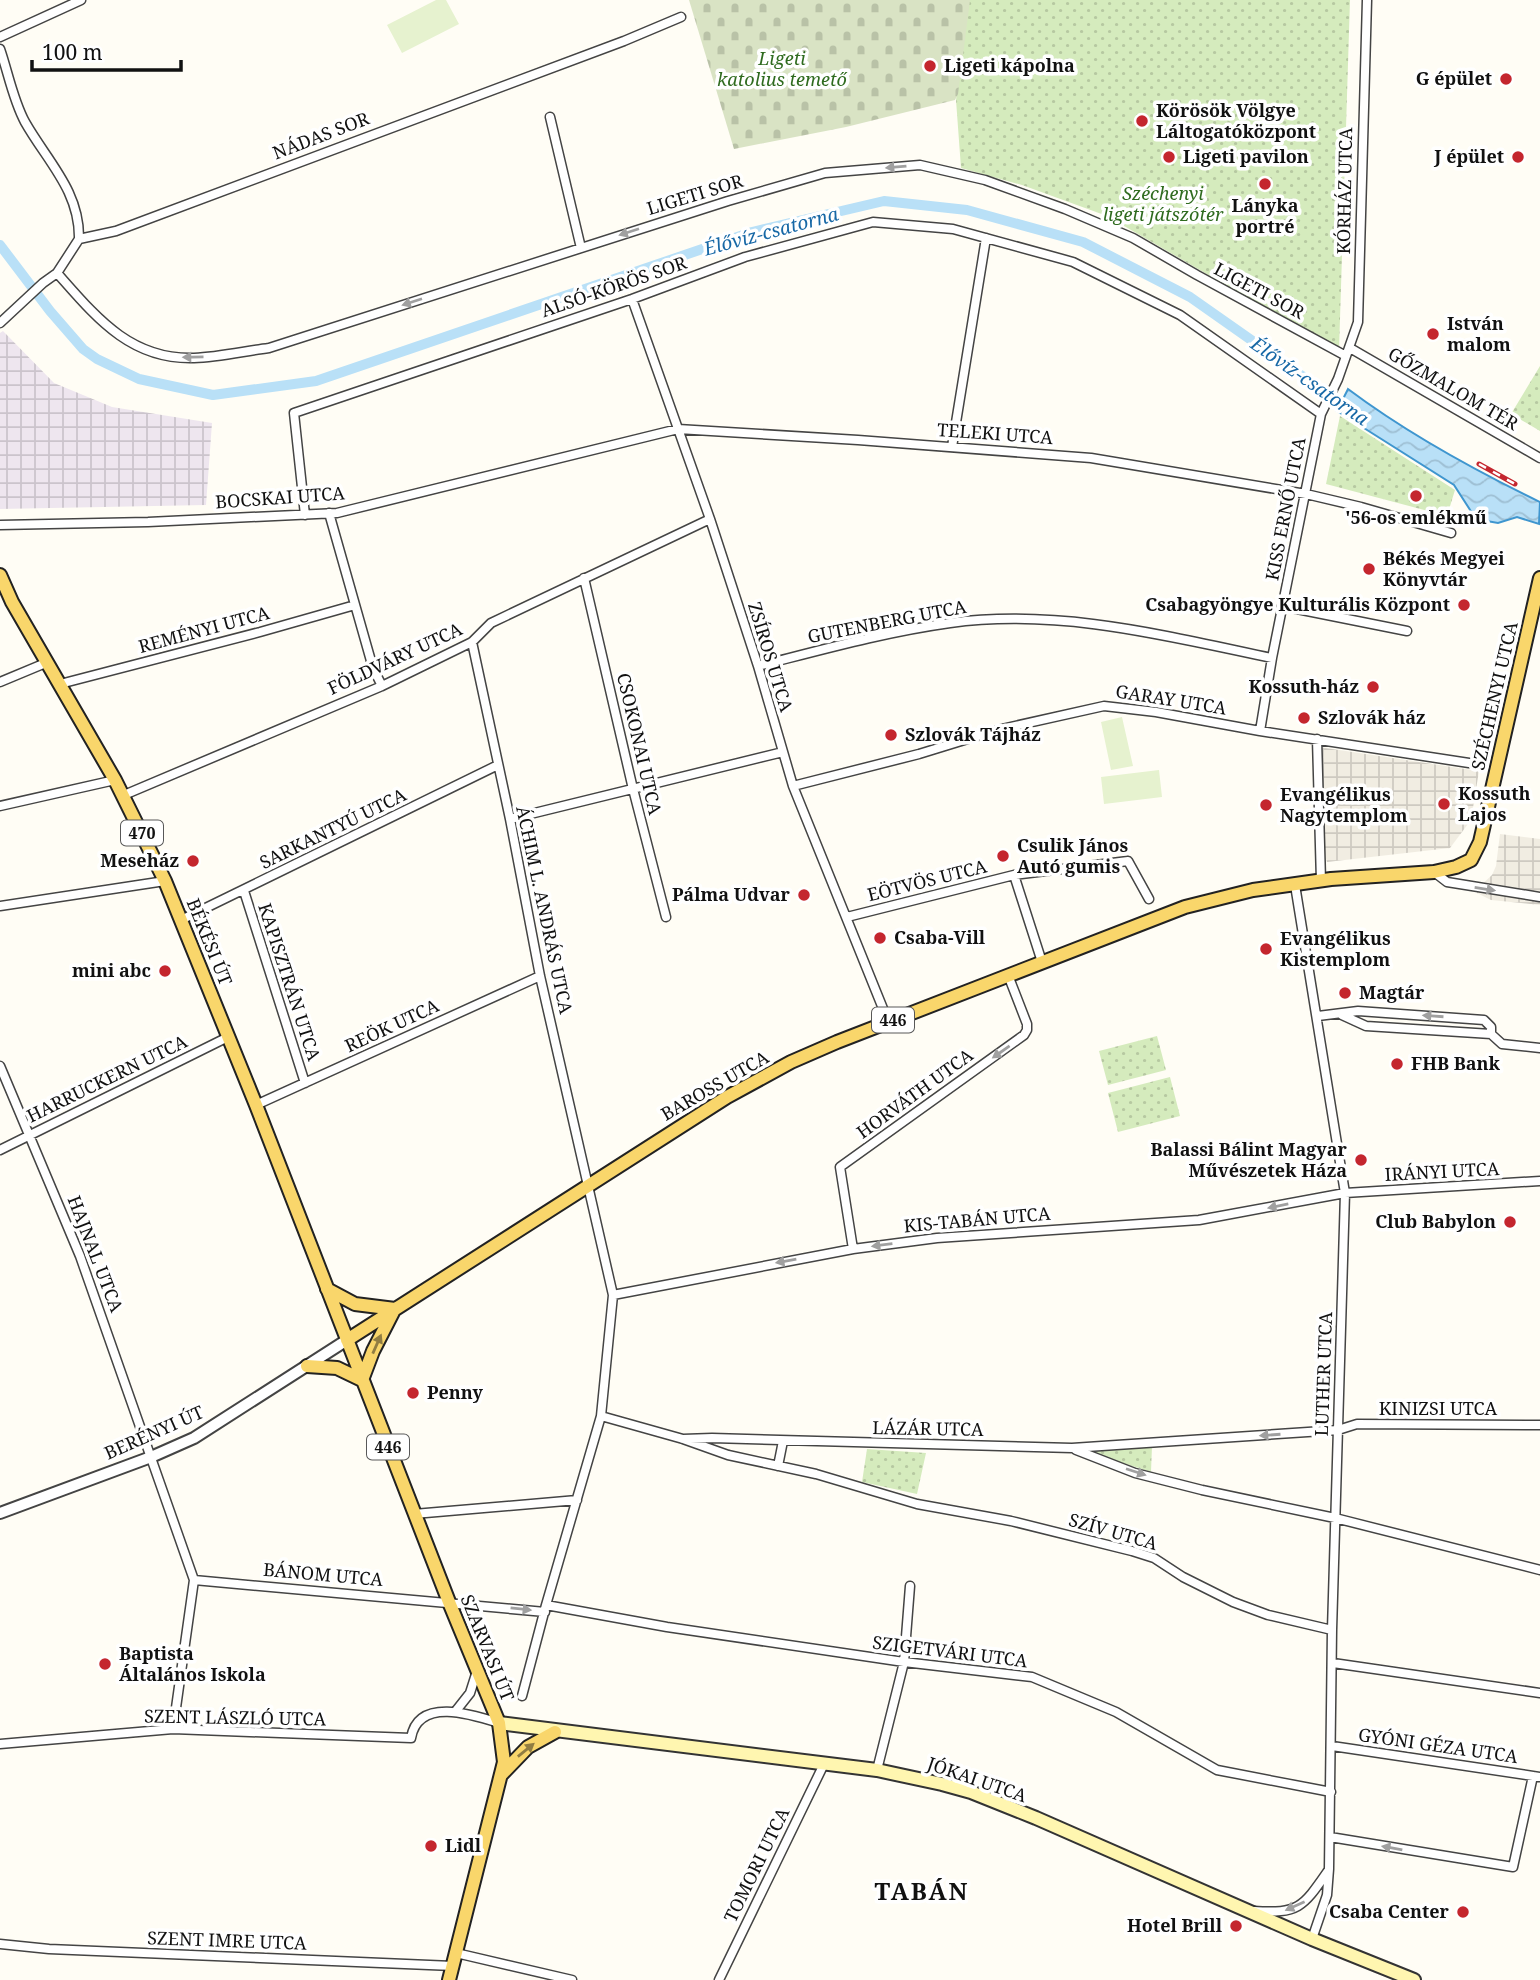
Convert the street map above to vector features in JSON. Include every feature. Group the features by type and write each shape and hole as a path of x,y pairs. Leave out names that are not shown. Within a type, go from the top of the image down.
{"main road":[{"name":"BÉKÉSI ÚT","path":"0,575 12,602 116,780 165,881 256,1105 346,1340"},
{"name":"SZÉCHENYI UTCA","path":"1434,872 1471,860 1480,842 1540,578"},
{"name":"446","path":"1295,884 1434,872"},
{"name":"BAROSS UTCA","path":"346,1340 754,1081 888,1021 1135,925 1217,898 1295,884"},
{"path":"327,1289 355,1304 395,1309"},
{"name":"446","path":"362,1380 373,1351 395,1309"},
{"name":"SZARVASI ÚT","path":"346,1340 499,1723 504,1762 449,1980"},
{"path":"307,1366 337,1368 362,1380"},
{"name":"JÓKAI UTCA","path":"499,1723 877,1770 971,1792 1413,1980"},
{"path":"501,1775 528,1747 555,1731"}],"street":[{"path":"0,37 81,0"},
{"name":"KÓRHÁZ UTCA","path":"1338,379 1358,322 1367,0"},
{"name":"NÁDAS SOR","path":"79,239 116,231 624,41 681,17"},
{"path":"0,49 24,120 71,194 77,211 79,239 57,274 43,283 3,320 0,309"},
{"path":"550,117 581,248"},
{"name":"LIGETI SOR","path":"57,274 100,320 123,340 158,355 193,358 269,348 728,201 825,173 920,165 985,180 1065,209 1133,238 1197,275 1348,352"},
{"name":"ALSÓ-KÖRÖS SOR","path":"305,515 294,413 632,299 745,257 873,222 953,229 1073,262 1181,315 1321,414"},
{"path":"952,447 986,238"},
{"name":"ZSÍROS UTCA","path":"632,299 710,519 758,666 793,786 888,1021"},
{"name":"GŐZMALOM TÉR","path":"1348,352 1540,458"},
{"name":"KISS ERNŐ UTCA","path":"1260,731 1321,414 1338,379"},
{"name":"TELEKI UTCA","path":"678,429 1091,457 1306,494 1451,533"},
{"name":"BOCSKAI UTCA","path":"0,525 329,513 359,508 426,489 678,429"},
{"path":"329,513 373,668 382,685"},
{"name":"FÖLDVÁRY UTCA","path":"124,795 382,685 472,642 491,623 710,519"},
{"name":"CSOKONAI UTCA","path":"584,578 666,917"},
{"name":"REMÉNYI UTCA","path":"60,684 355,605"},
{"path":"1282,606 1407,631"},
{"name":"GUTENBERG UTCA","path":"758,666 889,634 952,623 1000,619 1082,621 1272,658"},
{"name":"ÁCHIM L. ANDRÁS UTCA","path":"472,642 540,976 589,1184"},
{"path":"0,682 48,662"},
{"name":"GARAY UTCA","path":"793,786 919,754 997,730 1104,706 1469,763"},
{"path":"1317,739 1321,881"},
{"path":"510,820 783,752"},
{"name":"SARKANTYÚ UTCA","path":"181,920 498,765"},
{"path":"0,806 116,780"},
{"name":"EÖTVÖS UTCA","path":"847,917 1014,875 1128,861 1149,899"},
{"path":"1434,872 1447,882 1540,897"},
{"name":"EÖTVÖS UTCA","path":"1014,875 1042,962"},
{"path":"0,906 165,881"},
{"name":"LUTHER UTCA","path":"1295,884 1345,1193 1332,1630 1329,1869 1327,1895 1312,1939"},
{"name":"KAPISZTRÁN UTCA","path":"244,891 305,1083"},
{"name":"HORVÁTH UTCA","path":"853,1249 840,1167 1024,1035 1027,1024 1008,975"},
{"name":"REÖK UTCA","path":"256,1105 540,976"},
{"path":"1318,1016 1358,1011 1474,1018 1484,1020 1502,1044 1540,1048"},
{"path":"1342,1014 1366,1026 1492,1034"},
{"name":"HARRUCKERN UTCA","path":"0,1150 229,1037"},
{"name":"HAJNAL UTCA","path":"0,1066 80,1256 194,1580"},
{"name":"IRÁNYI UTCA","path":"1345,1193 1540,1181"},
{"name":"SZARVASI ÚT","path":"523,1696 545,1608 601,1416 613,1294 589,1184"},
{"name":"KIS-TABÁN UTCA","path":"613,1294 853,1249 949,1237 1199,1220 1345,1193"},
{"name":"BERÉNYI ÚT","path":"0,1513 151,1457 218,1424 346,1340"},
{"name":"LÁZÁR UTCA","path":"601,1416 684,1439 728,1455 816,1474 916,1504"},
{"name":"KINIZSI UTCA","path":"1338,1430 1357,1424 1540,1425"},
{"name":"LÁZÁR UTCA","path":"684,1439 1072,1448 1338,1430"},
{"path":"778,1466 783,1441"},
{"name":"LÁZÁR UTCA","path":"1072,1448 1135,1473 1335,1518 1540,1570"},
{"path":"414,1514 577,1500"},
{"name":"SZÍV UTCA","path":"916,1504 1011,1521 1132,1551 1154,1558 1183,1577 1233,1602 1268,1615 1332,1630"},
{"path":"173,1729 194,1580"},
{"name":"BÁNOM UTCA","path":"194,1580 545,1608"},
{"path":"877,1770 904,1662 910,1586"},
{"name":"SZIGETVÁRI UTCA","path":"545,1608 904,1662 1032,1677 1116,1712 1217,1770 1331,1792"},
{"path":"1333,1663 1540,1693"},
{"path":"455,1712 470,1693 478,1671"},
{"name":"SZENT LÁSZLÓ UTCA","path":"0,1744 173,1729 411,1738 416,1723 424,1716 455,1712 472,1714 499,1723"},
{"name":"GYÓNI GÉZA UTCA","path":"1332,1746 1536,1776"},
{"name":"TOMORI UTCA","path":"719,1980 824,1764"},
{"path":"1330,1837 1513,1867 1536,1776"},
{"path":"1245,1910 1278,1912 1294,1909 1308,1900 1329,1869"},
{"name":"SZENT IMRE UTCA","path":"0,1944 49,1949 454,1959 572,1980"}],"shaded area":[{"path":"3,331 54,383 112,407 212,423 206,505 0,509 0,333"},
{"path":"1319,747 1479,771 1471,820 1450,848 1327,862 1321,839"},
{"path":"1500,834 1540,839 1540,905 1491,900 1477,893 1496,866"}],"green space":[{"path":"436,0 446,0 459,24 402,53 387,25"},
{"name":"Ligeti katolius temető","path":"689,0 970,0 958,94 955,100 846,127 734,149"},
{"name":"Széchenyi ligeti játszótér","path":"969,0 1350,0 1339,351 1107,216 1022,185 961,168 956,100"},
{"path":"1540,366 1540,431 1511,414"},
{"path":"1340,416 1455,490 1447,516 1326,484"},
{"path":"1122,717 1133,766 1111,770 1101,722"},
{"path":"1159,770 1162,797 1104,804 1101,777"},
{"path":"1157,1036 1166,1070 1108,1085 1099,1051"},
{"path":"1170,1077 1180,1116 1118,1132 1108,1093"},
{"path":"1152,1446 1151,1472 1095,1454 1095,1449"},
{"path":"867,1449 926,1453 917,1494 862,1482"}],"water":[{"path":"1348,389 1441,450 1540,502 1539,524 1517,517 1498,523 1474,516 1454,485 1337,411"}],"waterway":[{"name":"Élővíz-csatorna","path":"0,245 50,311 83,349 97,359 139,379 213,395 316,381 752,232 884,201 967,210 1083,242 1190,297 1352,411"}],"railway":[{"path":"1479,464 1515,484"}],"place":[{"name":"Ligeti kápolna","path":"930,66"},
{"name":"G épület","path":"1506,79"},
{"name":"Körösök Völgye Láltogatóközpont","path":"1142,121"},
{"name":"Ligeti pavilon","path":"1169,157"},
{"name":"J épület","path":"1518,157"},
{"name":"Lányka portré","path":"1265,184"},
{"name":"István malom","path":"1433,334"},
{"name":"'56-os emlékmű","path":"1416,496"},
{"name":"Békés Megyei Könyvtár","path":"1369,569"},
{"name":"Csabagyöngye Kulturális Központ","path":"1464,605"},
{"name":"Kossuth-ház","path":"1373,687"},
{"name":"Szlovák ház","path":"1304,718"},
{"name":"Szlovák Tájház","path":"891,735"},
{"name":"Kossuth Lajos","path":"1444,804"},
{"name":"Evangélikus Nagytemplom","path":"1266,805"},
{"name":"Csulik János Autó gumis","path":"1003,856"},
{"name":"Meseház","path":"193,861"},
{"name":"Pálma Udvar","path":"804,895"},
{"name":"Csaba-Vill","path":"880,938"},
{"name":"Evangélikus Kistemplom","path":"1266,949"},
{"name":"mini abc","path":"165,971"},
{"name":"Magtár","path":"1345,993"},
{"name":"FHB Bank","path":"1397,1064"},
{"name":"Balassi Bálint Magyar Művészetek Háza","path":"1361,1160"},
{"name":"Club Babylon","path":"1510,1222"},
{"name":"Penny","path":"413,1393"},
{"name":"Baptista Általános Iskola","path":"105,1664"},
{"name":"Lidl","path":"431,1846"},
{"name":"Csaba Center","path":"1463,1912"},
{"name":"Hotel Brill","path":"1236,1926"}],"district":[{"name":"TABÁN","path":"922,1892"}]}
